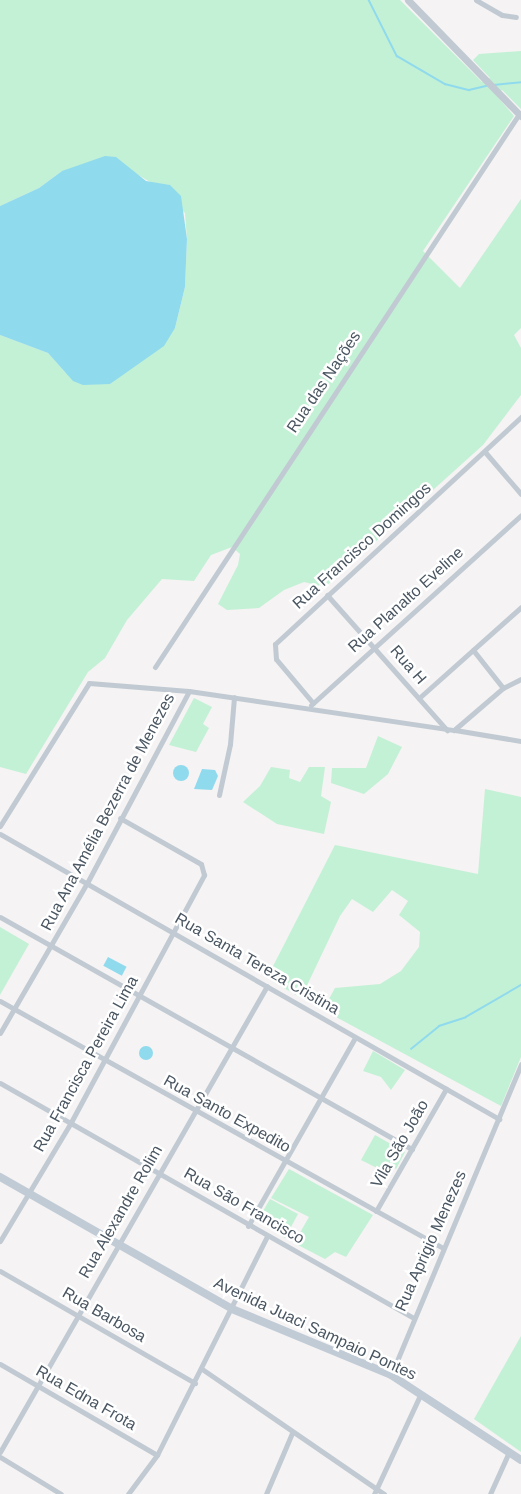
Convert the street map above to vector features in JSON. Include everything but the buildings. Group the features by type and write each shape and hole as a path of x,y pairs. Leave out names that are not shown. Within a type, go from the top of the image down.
{"main road":[{"name":"Avenida Juaci Sampaio Pontes","path":"0,1177 232,1309 391,1375 521,1460"}],"street":[{"path":"408,0 520,115"},
{"path":"476,0 502,15 516,17"},
{"name":"Rua das Nações","path":"155,667 520,115"},
{"name":"Rua Francisco Domingos","path":"312,704 277,662 273,650 327,595 521,417"},
{"path":"485,452 521,495"},
{"name":"Rua Planalto Eveline","path":"312,704 521,515"},
{"name":"Rua H","path":"327,595 419,698 451,730"},
{"path":"419,698 521,608"},
{"path":"473,650 503,688"},
{"path":"451,730 503,688 521,679"},
{"path":"0,826 87,685 96,681 189,691"},
{"name":"Rua Ana Amélia Bezerra de Menezes","path":"0,1033 87,883 189,691 312,704 521,741"},
{"path":"219,795 228,760 234,697"},
{"name":"Rua Francisca Pereira Lima","path":"0,1241 70,1124 204,875 203,866 120,818"},
{"name":"Rua Santa Tereza Cristina","path":"0,834 499,1119"},
{"path":"0,917 138,997 412,1149"},
{"name":"Rua Alexandre Rolim","path":"0,1452 267,986"},
{"name":"Rua Santo Expedito","path":"0,1001 443,1248"},
{"path":"248,1226 355,1038"},
{"name":"Rua Aprigio Menezes","path":"391,1375 412,1317 521,1064"},
{"name":"Rua São Francisco","path":"0,1083 160,1173 248,1226 412,1317"},
{"name":"Vila São João","path":"376,1211 446,1089"},
{"path":"128,1494 158,1455 267,1236"},
{"name":"Rua Barbosa","path":"0,1271 195,1383"},
{"name":"Rua Edna Frota","path":"0,1364 158,1455"},
{"path":"202,1369 375,1492 384,1494"},
{"path":"375,1492 421,1393"},
{"path":"266,1494 292,1433"},
{"path":"490,1494 509,1452"},
{"path":"0,1457 61,1494"}],"green space":[{"path":"0,0 400,0 482,82 490,78 473,60 479,54 521,51 521,109 502,90 495,94 514,116 423,251 460,288 521,199 521,328 514,335 521,348 521,395 483,445 325,587 304,582 284,590 259,608 227,610 218,604 238,565 240,554 232,547 211,555 194,581 162,579 127,620 105,658 88,672 26,774 0,767 0,335 48,353 66,373 110,384 175,328 185,287 187,239 185,213 152,183 133,172 62,171 39,188 0,206"},
{"path":"194,698 212,707 203,724 209,728 196,752 169,745"},
{"path":"378,736 402,747 388,774 364,794 331,783 332,768 366,768"},
{"path":"271,767 290,770 289,778 300,782 309,767 325,767 321,796 331,802 324,834 277,824 243,802 260,786"},
{"path":"485,789 521,797 521,1057 501,1106 323,1010 335,988 380,984 401,971 419,947 420,932 399,915 408,901 392,890 373,912 352,899 340,916 301,998 267,978 335,845 478,874"},
{"path":"0,927 29,944 0,995"},
{"path":"373,1051 405,1070 391,1090 381,1077 363,1071"},
{"path":"375,1135 405,1152 396,1169 390,1166 383,1171 361,1160"},
{"path":"289,1169 373,1215 346,1257 335,1252 325,1259 294,1243 309,1217 271,1198"},
{"path":"270,1199 298,1214 285,1238 263,1225 259,1218"},
{"path":"521,1336 521,1452 474,1419"}],"water":[{"path":"105,156 116,157 146,181 170,185 181,196 187,239 185,287 175,328 164,346 110,384 83,385 73,381 48,353 0,335 0,206 39,188 62,171"},
{"path":"178,765 184,765 189,773 187,779 178,781 173,776 173,770"},
{"path":"202,769 215,770 218,776 212,790 194,789"},
{"path":"108,957 127,967 122,976 103,966"},
{"path":"146,1046 151,1048 153,1053 151,1058 146,1060 141,1058 139,1053 141,1048"}],"waterway":[{"path":"369,0 397,56 445,84 469,90 487,86"},
{"path":"494,85 521,82"},
{"path":"411,1049 439,1026 466,1017 521,985"}]}
